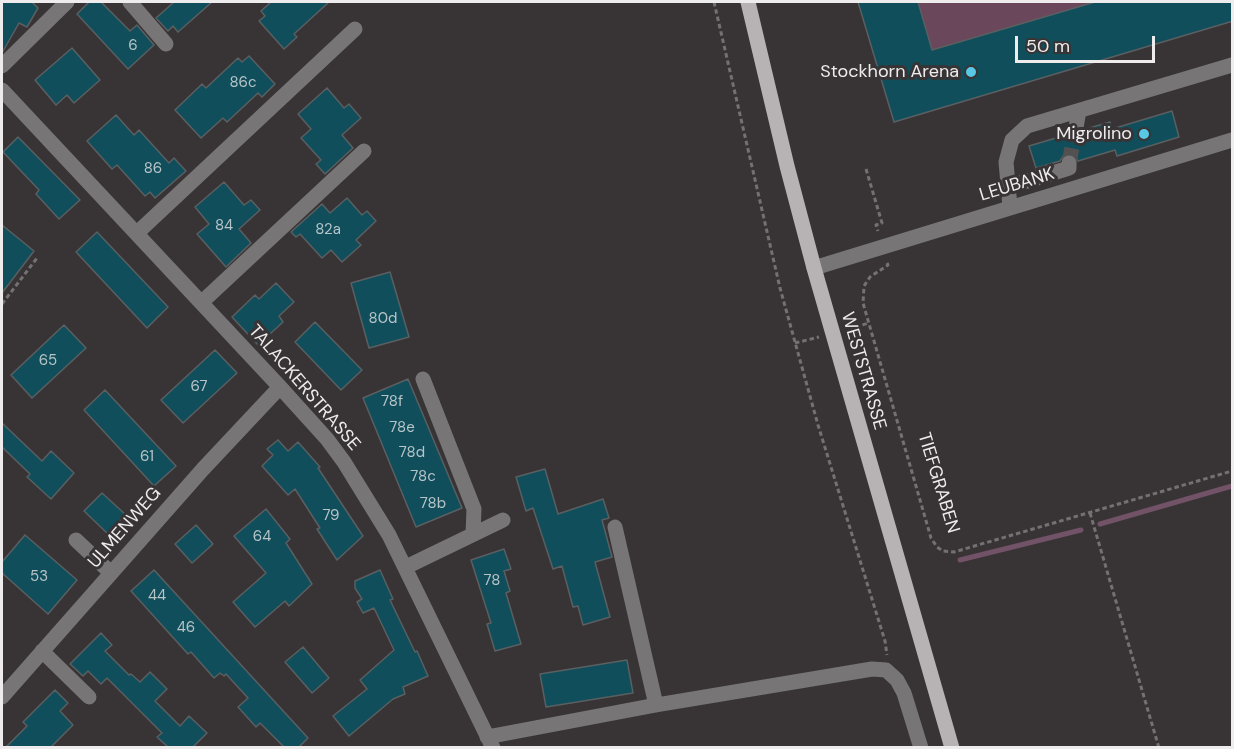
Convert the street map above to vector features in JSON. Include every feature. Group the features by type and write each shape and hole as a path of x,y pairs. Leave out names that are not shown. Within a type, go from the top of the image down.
{"main road":[{"name":"WESTSTRASSE","path":"748,2 814,268 952,747"}],"street":[{"path":"2,66 67,2"},
{"path":"130,2 166,44"},
{"path":"137,233 355,29"},
{"path":"1010,207 1006,162 1012,140 1027,126 1233,64"},
{"name":"TALACKERSTRASSE","path":"2,90 202,302 327,439 344,462 389,535 490,742"},
{"path":"1075,133 1079,111"},
{"name":"LEUBANK","path":"814,268 1233,140"},
{"path":"202,302 364,151"},
{"path":"1008,187 1069,168 1069,164"},
{"path":"423,379 474,509 473,534"},
{"name":"ULMENWEG","path":"2,697 203,469 280,387"},
{"path":"405,567 503,520"},
{"path":"615,527 656,705"},
{"path":"76,540 111,573"},
{"path":"42,651 89,697"},
{"path":"490,742 656,705 872,669 886,670 897,680 904,693 921,747"}],"path":[{"path":"714,2 770,249 818,425 885,641 886,670"},
{"path":"866,169 882,223 876,225 883,248"},
{"name":"TIEFGRABEN","path":"883,248 888,265 870,277 864,286 863,303 931,538 943,551 954,552 1233,471"},
{"path":"2,304 37,258"},
{"path":"1090,513 1159,747"}],"shaded area":[{"name":"Stockhorn Arena","path":"858,2 1232,2 1232,21 894,122"}],"building":[{"path":"2,2 32,2 38,8 27,27 19,23 2,53"},
{"path":"89,2 101,2 130,31 137,25 154,45 128,69 77,14"},
{"path":"174,2 212,2 178,32 173,26 168,31 156,18"},
{"path":"271,2 329,2 294,34 297,37 284,49 259,21 265,16 261,11"},
{"name":"Stockhorn Arena","path":"858,2 918,2 932,50 1095,2 1233,2 1233,21 894,122"},
{"path":"72,48 100,80 74,103 67,95 56,105 35,80"},
{"path":"249,56 275,84 262,97 258,93 227,122 223,118 201,138 175,110 202,84 206,88 238,58 242,62"},
{"path":"327,88 344,108 349,104 361,118 342,135 353,148 325,174 316,164 321,160 301,138 311,129 298,114"},
{"path":"1172,111 1179,137 1117,156 1115,150 1078,161 1074,155 1068,153 1060,161 1036,168 1029,146 1066,135 1069,141 1078,142 1083,139 1086,129 1110,122 1112,129"},
{"path":"116,115 134,135 139,130 169,163 174,158 186,171 155,198 150,192 145,196 117,165 112,169 87,141"},
{"path":"18,137 80,200 59,219 36,194 39,190 3,152"},
{"path":"224,182 244,205 251,200 260,210 239,229 251,243 226,267 197,234 209,224 195,207"},
{"path":"347,198 362,215 367,211 376,221 356,240 361,245 342,262 331,250 322,258 300,234 296,237 291,232 322,204 330,213"},
{"path":"2,225 34,251 2,293"},
{"path":"97,232 168,307 147,328 76,252"},
{"path":"390,272 409,337 369,348 351,283"},
{"path":"276,283 294,302 279,316 283,322 258,345 232,317 255,295 259,299"},
{"path":"315,322 362,370 341,390 295,342"},
{"path":"64,325 86,348 32,398 11,375"},
{"path":"215,350 237,373 183,423 161,400"},
{"path":"408,379 462,508 416,527 363,398"},
{"path":"105,390 176,466 154,486 84,410"},
{"path":"2,423 42,461 51,451 74,473 51,499 27,477 30,474 2,447"},
{"path":"278,440 288,451 298,442 320,467 318,468 363,536 337,560 295,489 288,495 262,466 273,455 267,449"},
{"path":"545,469 558,514 603,499 609,518 602,520 612,557 595,562 610,617 583,625 578,606 573,607 562,566 553,569 533,508 526,511 516,477"},
{"path":"102,493 126,515 108,534 84,511"},
{"path":"266,509 290,539 286,543 312,584 289,606 285,601 255,627 233,602 266,573 234,536"},
{"path":"196,525 213,544 192,563 175,544"},
{"path":"25,535 77,580 48,614 2,573 2,562"},
{"path":"504,549 511,569 504,571 510,591 506,593 521,644 495,651 487,624 491,623 471,560"},
{"path":"154,570 308,738 299,747 284,747 260,723 256,727 238,707 248,698 226,674 224,676 220,673 214,678 191,652 188,654 131,591"},
{"path":"380,570 393,599 390,600 428,676 403,687 405,694 393,699 349,736 333,716 367,689 360,680 394,650 374,608 363,613 357,602 362,599 355,588 355,581"},
{"path":"101,633 112,645 105,651 129,675 131,674 140,682 150,672 167,689 155,701 180,726 189,716 207,733 193,747 168,747 157,737 162,733 107,678 101,684 88,671 83,676 70,664"},
{"path":"303,647 329,678 312,693 285,662"},
{"path":"627,660 633,693 546,707 540,674"},
{"path":"55,690 68,703 60,711 73,725 51,747 6,747 27,726 23,722"}],"waterway":[{"path":"1100,524 1232,486"},
{"path":"960,560 1081,530"}],"tunnel":[{"path":"1069,163 1075,133"}],"place":[{"name":"Stockhorn Arena","path":"971,72"},
{"name":"Migrolino","path":"1144,134"}]}
